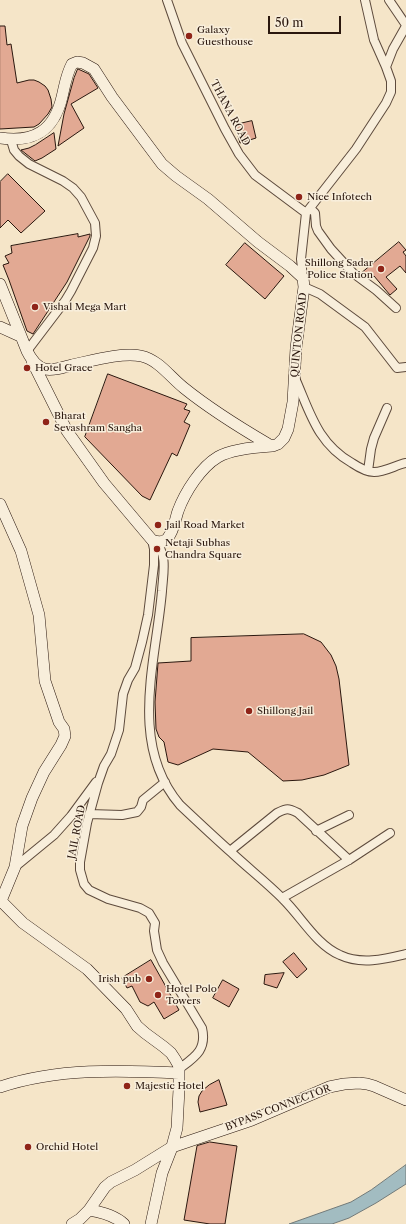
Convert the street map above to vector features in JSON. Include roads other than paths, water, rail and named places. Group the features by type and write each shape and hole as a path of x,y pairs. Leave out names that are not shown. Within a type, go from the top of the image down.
{"street":[{"name":"THANA ROAD","path":"167,0 182,43 239,154 255,174 308,211"},
{"path":"365,0 374,40 391,81 391,92 386,103 356,149 308,211 301,259 303,282 365,327 397,368 406,367"},
{"path":"386,67 393,49 406,26 389,0"},
{"name":"QUINTON ROAD","path":"5,139 21,139 34,136 48,127 56,116 63,95 65,80 72,64 77,62 83,63 94,70 162,164 208,199 253,238 283,260 303,282 296,348 293,402 288,429 284,438 278,444 273,446"},
{"path":"5,139 29,164 63,181 73,188 81,197 95,223 96,236 93,248 71,291 27,352"},
{"path":"308,211 315,214 318,231 331,249 353,273 376,290 396,308"},
{"path":"0,284 27,352 67,431 104,483 159,546 162,553 164,564 150,684 149,717 153,753 173,797 282,898 322,944 330,951 351,960 368,960 406,954"},
{"path":"0,327 20,336"},
{"path":"27,352 32,361 46,370 53,370 87,361 124,355 142,356 154,361 184,388 212,408 273,446"},
{"path":"294,376 317,429 330,447 362,469 372,472 381,471 406,463"},
{"path":"368,471 374,438 387,408"},
{"path":"154,541 164,541 167,538 173,527 183,498 206,468 218,457 232,452 260,446 273,446"},
{"path":"0,504 21,551 39,615 45,681 59,722 64,729 65,736 62,745 44,772 32,798 22,826 15,867 0,900 23,923 87,969 126,1009 137,1026 171,1053 175,1059 179,1071 177,1128 172,1147 162,1173 151,1224"},
{"name":"JAIL ROAD","path":"154,541 154,564 148,615 142,642 135,668 128,680 123,694 119,730 111,754 100,777 89,814 80,862 81,877 89,890 108,899 140,908 149,913 155,923 154,931 157,950 163,963 202,1028 204,1036 200,1050 195,1057 179,1071"},
{"path":"15,867 54,835 71,816 100,777"},
{"path":"89,814 122,814 138,812 143,800 165,782"},
{"path":"230,851 277,813 284,809 290,809 298,813 349,860"},
{"path":"316,831 349,815"},
{"path":"282,898 349,860 390,833"},
{"path":"0,1087 15,1082 94,1071 179,1071"},
{"name":"BYPASS CONNECTOR","path":"72,1224 80,1219 89,1210 105,1187 111,1182 135,1170 172,1147 252,1120 329,1087 359,1083 374,1086 406,1100"},
{"path":"89,1210 103,1212 120,1220 124,1224"}],"water":[{"path":"406,1165 406,1184 349,1218 332,1224 289,1224 351,1202 371,1190"}],"place":[{"name":"Galaxy Guesthouse","path":"189,36"},
{"name":"Nice Infotech","path":"299,197"},
{"name":"Shillong Sadar Police Station","path":"381,269"},
{"name":"Vishal Mega Mart","path":"35,307"},
{"name":"Hotel Grace","path":"27,368"},
{"name":"Bharat Sevashram Sangha","path":"46,422"},
{"name":"Jail Road Market","path":"158,525"},
{"name":"Netaji Subhas Chandra Square","path":"157,549"},
{"name":"Shillong Jail","path":"249,711"},
{"name":"Irish pub","path":"149,979"},
{"name":"Hotel Polo Towers","path":"158,995"},
{"name":"Majestic Hotel","path":"127,1086"},
{"name":"Orchid Hotel","path":"28,1147"}]}
